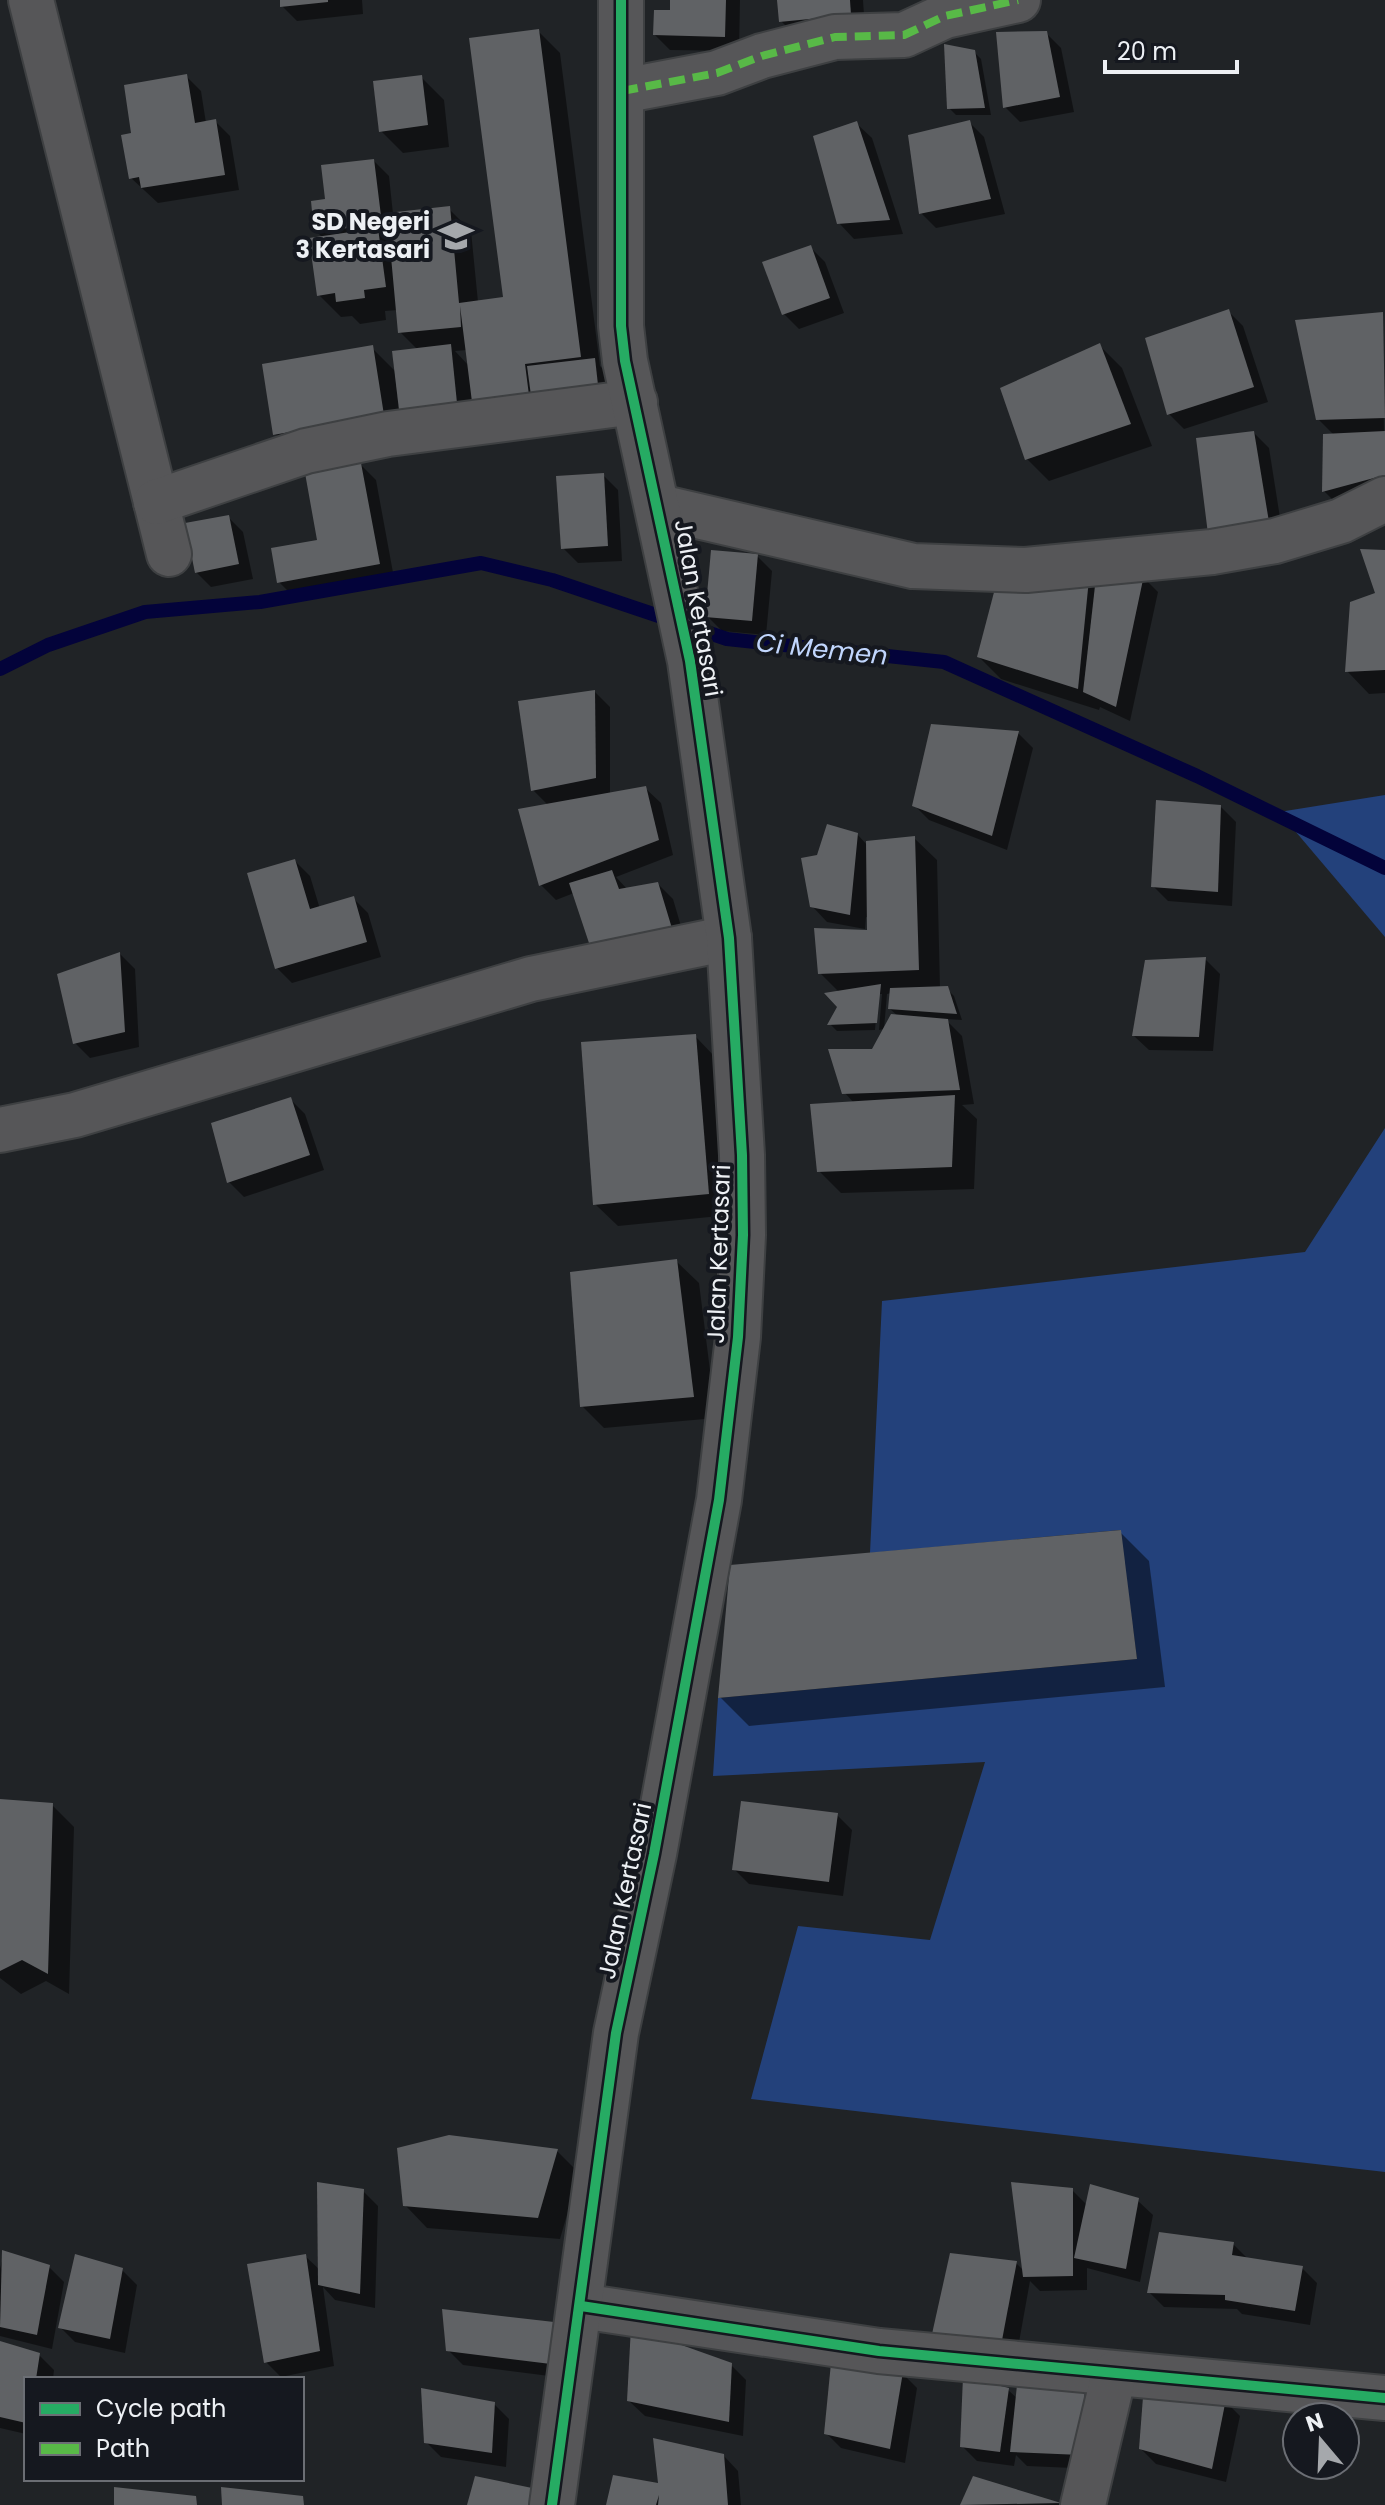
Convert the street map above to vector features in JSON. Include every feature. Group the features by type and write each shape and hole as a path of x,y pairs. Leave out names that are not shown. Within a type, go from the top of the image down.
{"street":[{"path":"31,0 169,554"},
{"name":"Jalan Kertasari","path":"552,2505 616,2033 688,1678 719,1500 736,1352 743,1235 742,1155 729,938 690,661 621,326 621,0"},
{"path":"622,91 717,73 774,52 835,37 904,35 945,16 1018,0"},
{"path":"156,502 306,451 374,436 635,402"},
{"path":"659,507 913,566 1026,570 1212,552 1275,541 1341,521 1385,499"},
{"path":"0,1130 103,1107 531,979 729,938"},
{"path":"581,2306 879,2351 1385,2398"},
{"path":"1083,2505 1114,2374"}],"shaded area":[{"path":"1385,795 1385,937 1279,812"},
{"path":"1385,1128 1385,2172 751,2099 798,1926 930,1940 985,1762 713,1776 718,1698 1137,1659 1120,1530 870,1553 882,1301 1305,1252"}],"building":[{"path":"280,0 328,0 328,2 280,7"},
{"path":"670,0 726,0 725,37 653,35 654,10 670,10"},
{"path":"777,0 850,0 851,15 779,22"},
{"path":"539,29 581,357 525,364 530,403 473,410 460,306 461,327 398,333 387,213 450,206 459,303 503,297 469,38"},
{"path":"1047,31 1060,97 1003,108 996,32"},
{"path":"944,44 975,50 985,108 947,109"},
{"path":"187,74 195,123 216,119 225,175 141,188 139,177 129,179 121,135 131,133 124,85"},
{"path":"422,75 428,125 379,132 373,81"},
{"path":"970,120 991,199 919,214 908,135"},
{"path":"857,121 890,220 837,224 813,136"},
{"path":"374,159 382,224 314,232 311,201 325,199 321,165"},
{"path":"378,228 386,287 364,290 365,298 336,302 335,293 317,296 309,238"},
{"path":"811,245 830,298 782,315 762,262"},
{"path":"1229,309 1254,387 1167,415 1145,338"},
{"path":"1383,312 1385,418 1316,420 1295,320"},
{"path":"1100,343 1131,424 1025,460 1000,388"},
{"path":"451,344 457,403 399,410 392,351"},
{"path":"373,345 384,415 273,435 262,364"},
{"path":"595,358 599,394 532,403 527,366"},
{"path":"1254,431 1270,528 1208,534 1196,438"},
{"path":"1385,431 1385,475 1322,492 1323,434"},
{"path":"361,463 380,564 277,583 271,548 317,540 305,473"},
{"path":"604,473 608,546 561,549 556,476"},
{"path":"229,515 239,564 195,573 185,523"},
{"path":"1360,549 1385,550 1385,670 1345,672 1350,602 1375,593"},
{"path":"711,550 758,554 752,621 705,617"},
{"path":"1144,575 1116,707 1083,692 1096,577"},
{"path":"998,577 1089,579 1078,689 977,657"},
{"path":"595,690 596,778 531,791 518,701"},
{"path":"931,724 1019,731 992,836 912,806"},
{"path":"646,786 659,840 539,886 518,809"},
{"path":"1156,800 1221,805 1218,892 1151,887"},
{"path":"827,824 858,833 850,915 810,907 801,858 817,855"},
{"path":"915,836 919,970 818,974 814,928 867,930 866,841"},
{"path":"295,859 310,909 354,896 367,942 275,969 247,873"},
{"path":"612,870 619,889 658,882 674,935 594,958 569,883"},
{"path":"120,952 125,1032 73,1044 57,974"},
{"path":"1206,957 1199,1037 1132,1036 1145,960"},
{"path":"881,984 877,1023 827,1025 837,1007 824,993"},
{"path":"948,986 957,1014 888,1009 890,988"},
{"path":"891,1014 948,1019 960,1090 842,1094 828,1049 872,1049"},
{"path":"696,1034 709,1194 593,1205 581,1042"},
{"path":"955,1095 952,1167 817,1172 810,1104"},
{"path":"291,1097 310,1155 227,1183 211,1123"},
{"path":"677,1259 694,1397 580,1407 570,1272"},
{"path":"1121,1530 1137,1659 718,1698 730,1565"},
{"path":"0,1799 53,1803 48,1974 22,1960 0,1971"},
{"path":"741,1801 838,1813 829,1882 732,1870"},
{"path":"449,2135 558,2149 538,2218 403,2206 397,2148"},
{"path":"317,2182 364,2189 360,2294 318,2285"},
{"path":"1011,2182 1073,2188 1073,2276 1023,2277"},
{"path":"1090,2184 1139,2198 1126,2269 1074,2258"},
{"path":"1159,2232 1234,2242 1232,2255 1303,2266 1295,2311 1225,2300 1225,2295 1147,2293"},
{"path":"2,2250 50,2265 37,2335 0,2327"},
{"path":"950,2253 1017,2261 999,2356 930,2343"},
{"path":"75,2254 123,2268 110,2339 58,2328"},
{"path":"306,2254 320,2351 264,2363 247,2264"},
{"path":"442,2309 554,2322 559,2365 446,2351"},
{"path":"631,2327 732,2363 729,2422 627,2401"},
{"path":"0,2341 40,2353 36,2377 24,2377 24,2423 0,2417"},
{"path":"832,2353 903,2372 890,2449 824,2434"},
{"path":"963,2377 1009,2388 1000,2452 960,2447"},
{"path":"1144,2384 1226,2399 1212,2469 1139,2449"},
{"path":"1017,2385 1085,2389 1081,2455 1010,2452"},
{"path":"421,2388 495,2402 492,2453 424,2443"},
{"path":"653,2438 724,2454 728,2505 658,2505 659,2495 656,2505 606,2505 613,2475 658,2483"},
{"path":"475,2476 537,2489 536,2505 467,2505"},
{"path":"973,2476 1061,2503 960,2505"},
{"path":"114,2487 196,2496 197,2505 114,2505"},
{"path":"221,2487 303,2496 304,2505 222,2505"}],"waterway":[{"name":"Ci Memen","path":"0,669 48,645 145,612 260,602 481,563 552,580 727,639 944,662 1197,776 1385,868"}],"marked path":[{"path":"622,91 717,73 762,56 835,37 904,35 945,16 1018,0"}],"cycle path":[{"path":"552,2505 616,2033 654,1854 719,1500 738,1337 743,1235 742,1155 729,938 690,661 625,361 621,326 621,0"},
{"path":"581,2306 879,2351 1385,2398"}],"place":[{"name":"SD Negeri 3 Kertasari","path":"456,236"}]}
